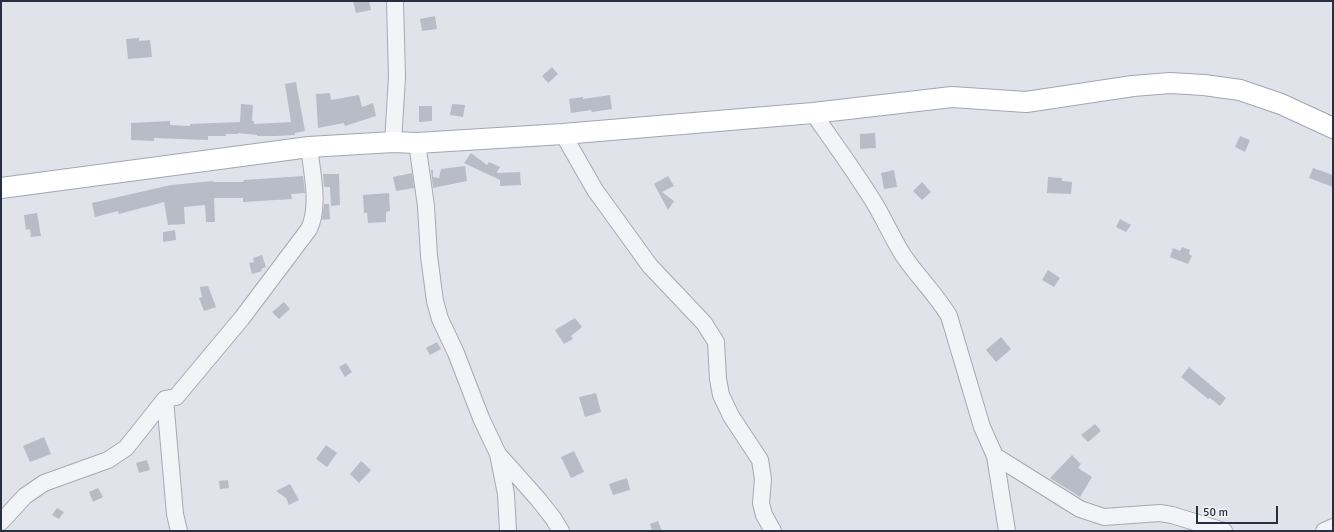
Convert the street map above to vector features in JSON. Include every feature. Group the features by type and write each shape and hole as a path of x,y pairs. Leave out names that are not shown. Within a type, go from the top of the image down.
{"main road":[{"path":"1,188 309,147 393,142 417,143 563,134 813,113 952,96 1026,102 1133,86 1170,83 1204,85 1240,90 1281,104 1333,128"}],"street":[{"path":"393,142 397,77 395,1"},
{"path":"813,113 848,161 876,205 902,254 921,280 941,303 949,316 982,427 995,456 1007,531"},
{"path":"563,134 594,190 650,266 711,332 716,342 718,379 721,395 730,416 760,460 763,479 761,503 764,515 773,531"},
{"path":"417,143 426,206 429,256 435,301 440,319 456,353 481,418 498,454 506,494 508,531"},
{"path":"1,522 25,496 44,483 108,460 126,448 165,399 176,397 246,313 309,229 313,221 315,208 309,147"},
{"path":"165,399 174,514 179,531"},
{"path":"498,454 538,499 561,531"},
{"path":"995,456 1080,509 1089,513 1104,517 1160,513 1172,515 1224,531"},
{"path":"1324,531 1333,527"}],"building":[{"path":"353,1 369,1 371,10 356,13"},
{"path":"435,16 437,29 422,31 420,19"},
{"path":"139,38 139,41 150,40 152,57 128,59 126,39"},
{"path":"552,67 558,74 548,83 542,76"},
{"path":"296,82 305,131 295,133 295,135 257,136 238,133 226,134 226,136 208,136 208,140 154,138 154,141 131,140 131,123 170,121 170,125 190,126 190,124 240,122 241,104 253,105 252,121 254,121 254,124 291,122 285,84"},
{"path":"330,93 331,100 359,95 362,107 373,103 376,116 345,126 344,123 318,128 316,94"},
{"path":"610,95 612,109 571,113 569,99 583,97 583,99"},
{"path":"452,104 465,105 463,117 450,115"},
{"path":"419,106 432,106 432,121 419,122"},
{"path":"875,133 876,148 860,149 860,134"},
{"path":"1240,136 1250,140 1245,152 1235,147"},
{"path":"471,153 487,165 489,162 500,167 497,172 498,173 520,172 521,185 500,186 500,180 464,163"},
{"path":"465,166 467,181 433,188 431,170 433,170 433,177 439,178 441,169"},
{"path":"1313,168 1333,175 1333,187 1309,178"},
{"path":"894,170 897,187 884,189 881,173"},
{"path":"412,173 414,188 396,191 393,177"},
{"path":"323,174 339,174 340,205 331,206 330,187 324,187"},
{"path":"303,176 305,193 291,194 292,199 243,202 243,198 214,198 215,222 206,222 205,205 184,207 185,224 168,225 164,202 119,214 118,211 95,217 92,203 171,185 213,181 243,182 244,180"},
{"path":"668,176 674,186 662,192 674,201 668,210 654,184"},
{"path":"1048,177 1062,178 1062,181 1072,182 1071,194 1047,193"},
{"path":"922,182 931,192 922,200 913,191"},
{"path":"389,193 390,211 386,212 386,222 368,223 367,213 364,213 363,195"},
{"path":"324,204 329,204 330,219 322,220"},
{"path":"37,213 41,236 31,237 30,229 26,230 24,215"},
{"path":"1120,219 1131,225 1126,232 1116,227"},
{"path":"175,230 176,240 163,242 163,232"},
{"path":"1182,247 1190,250 1189,254 1192,256 1188,264 1170,257 1173,248 1180,251"},
{"path":"262,255 266,267 261,269 262,271 252,274 249,263 254,262 253,258"},
{"path":"1048,270 1060,278 1054,287 1042,280"},
{"path":"208,286 216,307 204,311 199,298 202,297 200,287"},
{"path":"284,302 290,309 279,319 272,312"},
{"path":"575,318 582,327 571,336 573,339 564,344 555,330"},
{"path":"1001,337 1011,349 996,362 986,350"},
{"path":"437,342 441,349 430,355 426,348"},
{"path":"346,363 352,372 345,377 339,367"},
{"path":"1189,367 1226,398 1220,406 1210,398 1208,399 1181,377"},
{"path":"596,393 601,412 585,417 579,397"},
{"path":"1095,424 1101,431 1088,442 1081,435"},
{"path":"44,437 51,454 30,462 23,446"},
{"path":"326,445 337,453 327,467 316,459"},
{"path":"574,451 584,472 571,478 561,457"},
{"path":"1072,455 1081,464 1078,468 1092,477 1080,497 1050,478"},
{"path":"147,460 150,470 139,473 136,463"},
{"path":"361,461 371,470 359,483 350,474"},
{"path":"627,478 630,490 613,495 609,484"},
{"path":"228,480 229,488 220,489 219,481"},
{"path":"290,484 299,500 289,505 286,498 276,491"},
{"path":"98,488 103,497 93,502 89,492"},
{"path":"57,508 64,512 59,519 52,515"},
{"path":"658,521 662,531 652,531 650,524"}]}
